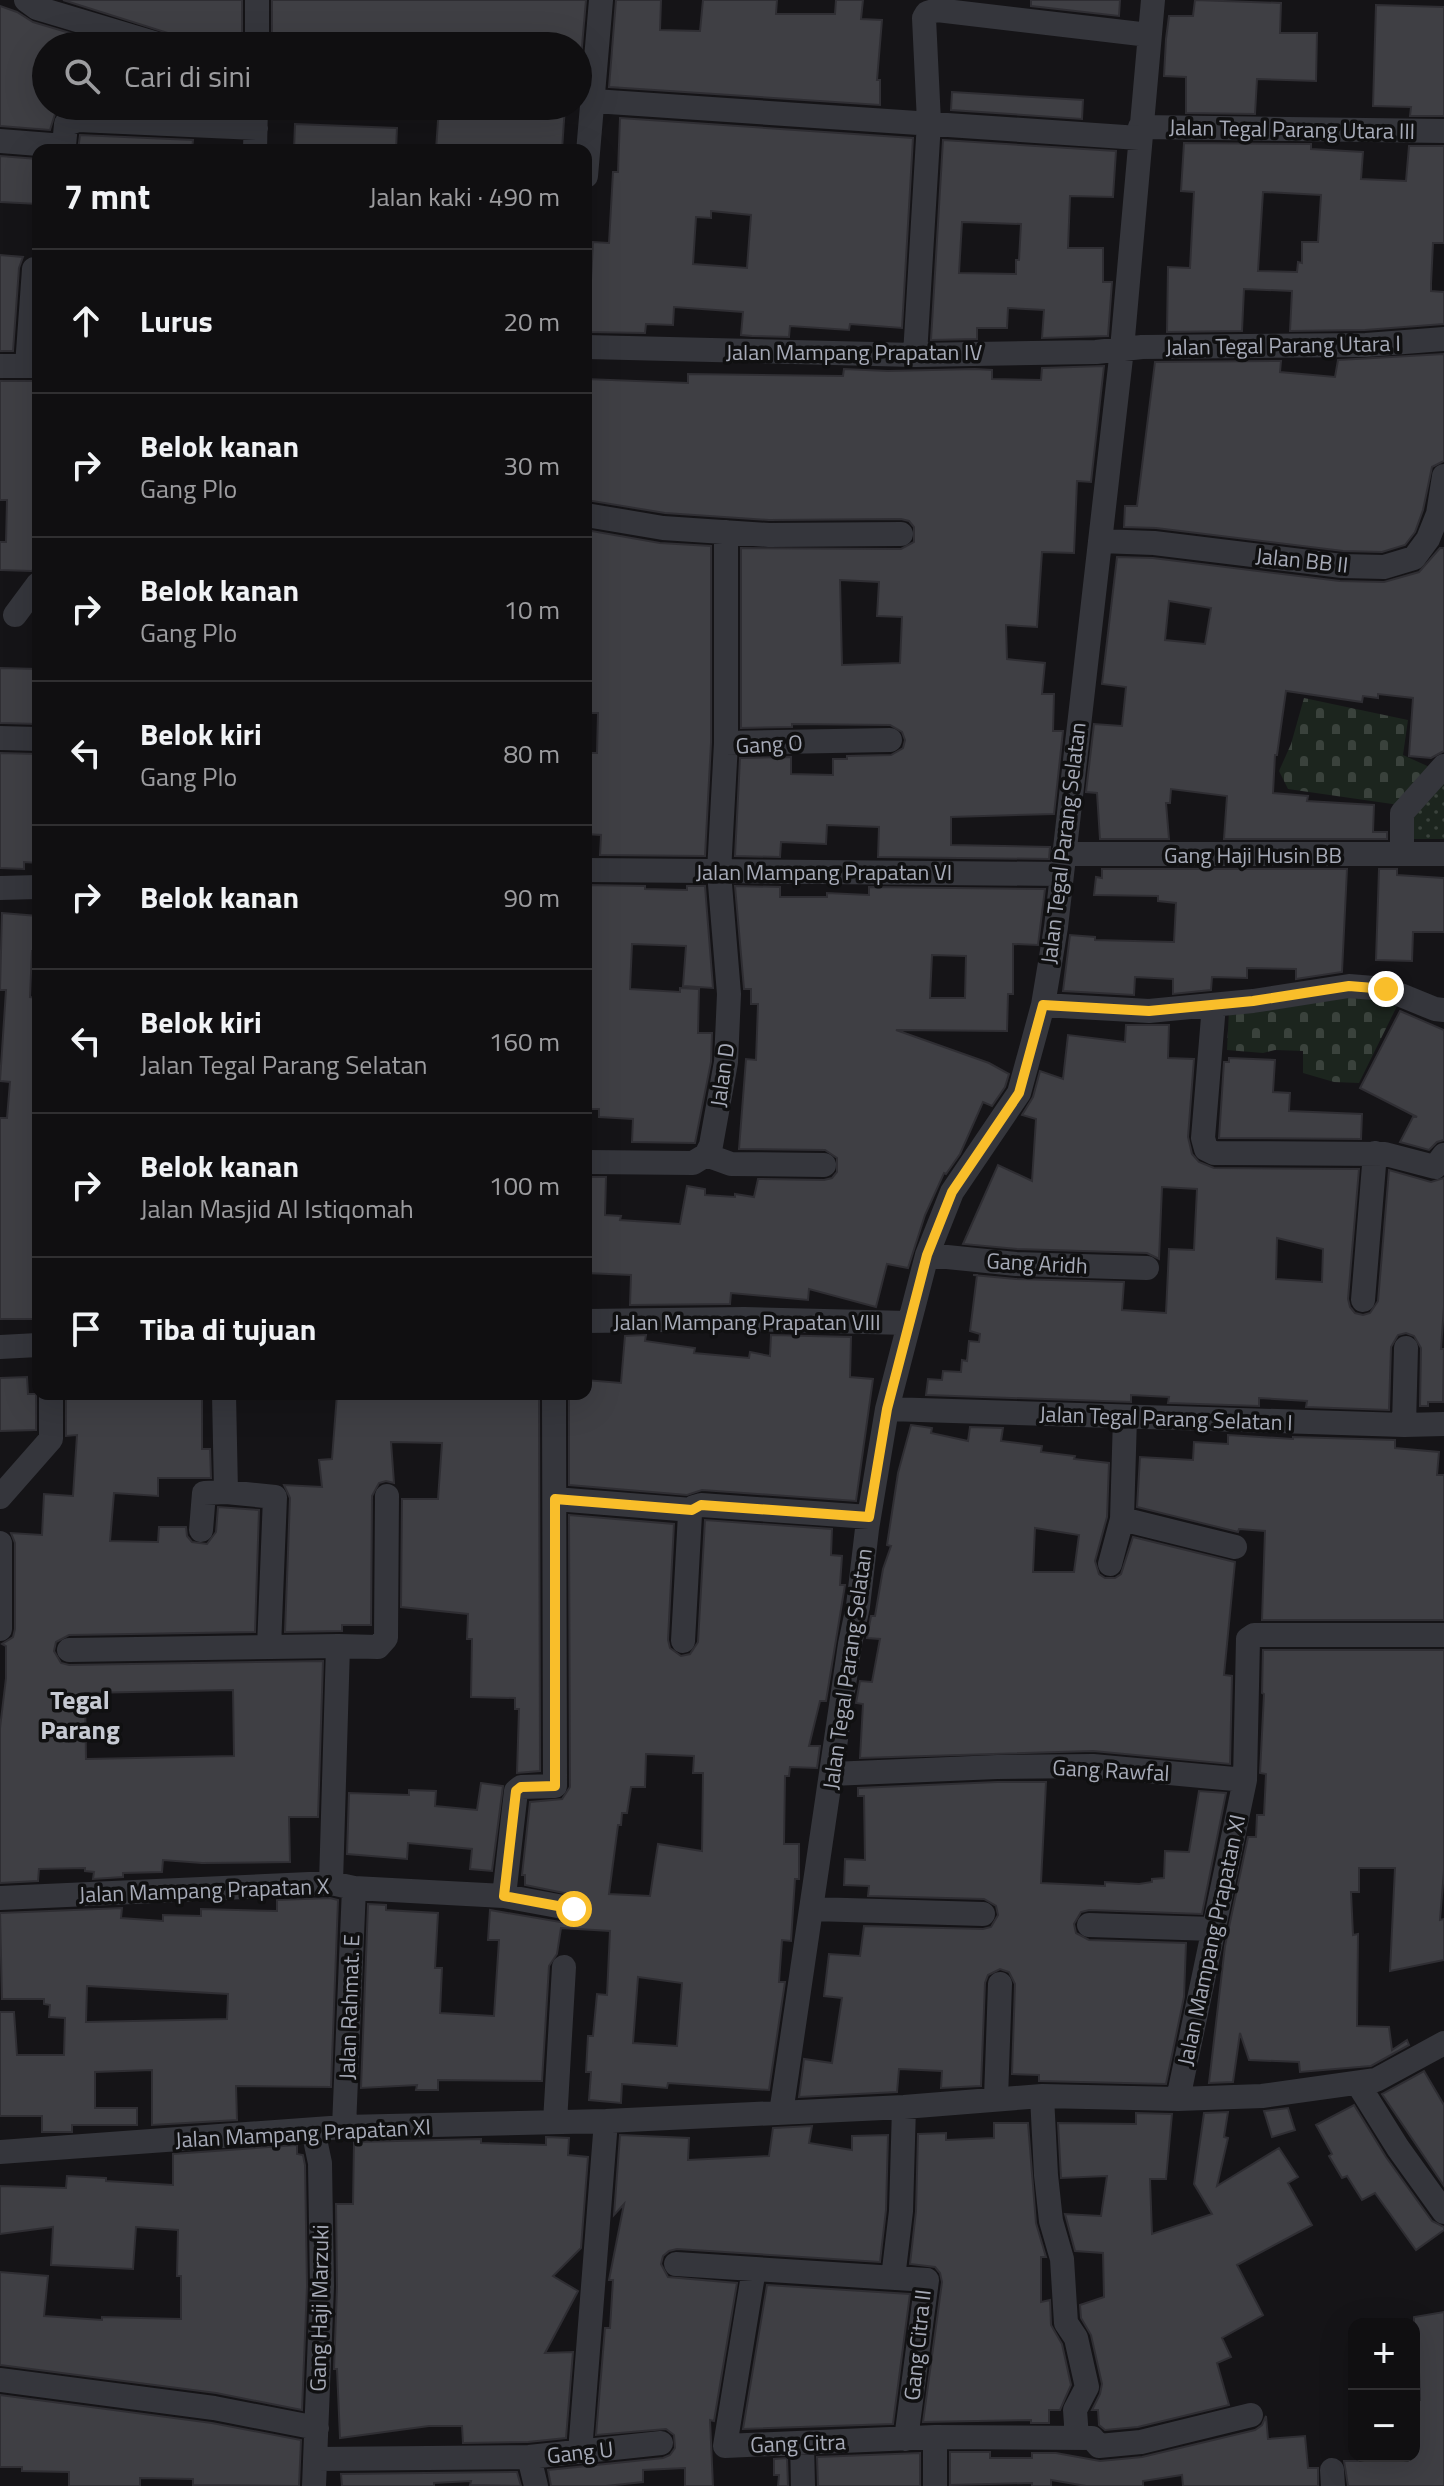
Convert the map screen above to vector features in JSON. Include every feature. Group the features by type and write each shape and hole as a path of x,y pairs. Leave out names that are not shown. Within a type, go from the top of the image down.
{"street":[{"path":"26,0 37,8 117,32"},
{"path":"257,0 257,32"},
{"path":"592,120 601,0"},
{"name":"Jalan Tegal Parang Selatan","path":"781,2113 887,1409 927,1255 952,1192 1019,1093 1043,1005 1122,349 1153,0"},
{"path":"915,355 929,122 924,18 927,13 937,10 1149,35"},
{"name":"Jalan Tegal Parang Utara III","path":"594,101 1139,132 1444,131"},
{"path":"64,144 66,124 78,120 256,128"},
{"path":"589,144 592,120"},
{"path":"0,141 38,144"},
{"name":"Jalan Tegal Parang Utara I","path":"1122,349 1366,345 1444,339"},
{"name":"Jalan Mampang Prapatan IV","path":"592,347 915,355 1122,349"},
{"path":"0,366 32,366"},
{"name":"Jalan BB II","path":"1100,541 1154,543 1342,566 1384,567 1414,558 1436,539 1444,476"},
{"path":"592,516 663,528 726,532 819,536 901,534"},
{"path":"726,532 726,743"},
{"path":"15,615 32,592"},
{"path":"0,738 32,739"},
{"name":"Gang O","path":"719,872 726,743 890,740"},
{"path":"1402,854 1402,813 1444,766"},
{"name":"Gang Haji Husin BB","path":"1062,864 1444,854"},
{"name":"Jalan Mampang Prapatan VI","path":"592,870 719,872 1062,864"},
{"name":"Jalan D","path":"706,1155 711,1145 726,1062 729,994 719,872"},
{"path":"0,888 32,887"},
{"path":"1043,1005 1149,1011 1349,986 1386,989 1444,1010"},
{"path":"1214,1005 1203,1138 1206,1149 1214,1153 1375,1153 1435,1167 1444,1155"},
{"path":"1363,1300 1375,1153"},
{"path":"592,1162 693,1163 706,1155 731,1164 824,1165"},
{"name":"Gang Aridh","path":"927,1255 1016,1264 1147,1268"},
{"name":"Jalan Mampang Prapatan VIII","path":"592,1321 744,1319 908,1323"},
{"path":"0,1347 32,1345"},
{"path":"1404,1425 1406,1348"},
{"path":"0,1497 51,1439 51,1400"},
{"path":"224,1400 226,1492"},
{"path":"504,1896 516,1791 521,1787 555,1786 554,1400"},
{"name":"Jalan Tegal Parang Selatan I","path":"887,1409 1444,1424"},
{"path":"1110,1564 1122,1519 1125,1417"},
{"path":"201,1530 204,1493 275,1497 269,1647"},
{"path":"69,1650 378,1647 386,1638 387,1496"},
{"path":"555,1499 692,1510 701,1505 869,1517"},
{"path":"683,1641 692,1510"},
{"path":"1122,1519 1235,1547"},
{"path":"0,1543 0,1629"},
{"path":"1245,1780 1248,1639 1251,1636 1444,1635"},
{"name":"Jalan Rahmat. E","path":"338,1646 344,2127"},
{"name":"Gang Rawfal","path":"831,1774 1093,1766 1245,1780"},
{"name":"Jalan Mampang Prapatan XI","path":"1178,2099 1245,1780"},
{"name":"Jalan Mampang Prapatan X","path":"0,1898 343,1885 504,1896 574,1909"},
{"path":"812,1909 983,1914"},
{"path":"1089,1925 1213,1929"},
{"path":"555,2122 564,1967"},
{"path":"996,2098 1000,1984"},
{"name":"Jalan Mampang Prapatan XI","path":"0,2152 344,2127 606,2121 904,2107 996,2098 1262,2096 1376,2080 1444,2043"},
{"path":"1358,2084 1398,2148 1444,2212"},
{"path":"1042,2096 1046,2175 1051,2221 1062,2259 1066,2323 1076,2338 1087,2387 1075,2410 1077,2438"},
{"path":"893,2278 901,2211 904,2107"},
{"path":"580,2452 606,2121"},
{"name":"Gang Haji Marzuki","path":"313,2130 320,2163 322,2286 314,2486"},
{"name":"Gang Citra II","path":"676,2264 927,2280 906,2439"},
{"name":"Gang Citra","path":"754,2269 725,2446 906,2439"},
{"path":"0,2380 214,2408 317,2428"},
{"path":"906,2439 1092,2438 1099,2446 1141,2442 1251,2415"},
{"path":"935,2437 935,2486"},
{"name":"Gang U","path":"536,2486 529,2457 661,2443"},
{"path":"802,2443 803,2486"},
{"path":"317,2459 529,2457"}],"green space":[{"path":"1304,698 1408,720 1403,755 1434,769 1399,805 1288,789 1279,771 1291,744"},
{"path":"1444,770 1444,839 1407,839 1407,812"},
{"path":"1336,994 1400,1000 1359,1083 1334,1082 1303,1073 1303,1051 1263,1053 1227,1050 1229,1010"}],"building":[{"path":"63,0 242,0 242,32 164,32"},
{"path":"272,0 586,0 583,32 272,32"},
{"path":"616,0 661,0 660,30 700,31 703,0 777,0 776,14 835,14 836,0 863,0 861,19 882,20 877,80 880,80 880,105 609,87"},
{"path":"1031,0 1120,0 1119,16 1031,6"},
{"path":"1195,0 1281,3 1280,33 1317,33 1316,81 1257,79 1255,114 1186,113 1186,77 1164,76 1166,39 1169,16 1193,16"},
{"path":"1376,5 1444,7 1444,116 1410,116 1411,107 1373,106"},
{"path":"0,6 33,22 67,32 32,32 32,120 53,120 50,130 0,126"},
{"path":"952,92 1083,100 1082,119 951,110"},
{"path":"620,118 913,138 902,328 850,324 849,330 790,326 789,337 741,335 743,312 674,307 673,325 646,324 645,333 592,332 593,242 609,243 613,172 618,172","holes":["711,211 751,215 747,268 693,264 696,217 711,218"]},
{"path":"438,120 564,120 562,144 436,144"},
{"path":"295,124 397,128 396,144 294,144"},
{"path":"80,135 193,140 193,144 79,144"},
{"path":"943,140 1116,151 1113,197 1070,196 1068,248 1103,248 1103,282 1112,282 1108,336 1042,338 1044,310 1008,308 1007,328 977,328 977,339 931,340","holes":["962,222 1021,224 1016,274 959,273"]},
{"path":"1184,143 1311,144 1311,149 1363,152 1361,179 1406,181 1409,146 1444,146 1444,243 1433,243 1431,291 1444,292 1444,324 1365,330 1290,331 1292,291 1244,289 1242,331 1167,332 1168,267 1190,268 1194,192 1181,191","holes":["1263,192 1321,195 1318,242 1302,242 1302,263 1298,262 1297,272 1258,271"]},
{"path":"0,156 32,159 32,204 0,202"},
{"path":"0,255 23,257 19,268 13,351 0,351"},
{"path":"1444,354 1444,461 1432,467 1423,510 1415,532 1405,545 1382,552 1343,551 1156,528 1124,527 1125,506 1137,506 1155,362 1281,361 1280,372 1335,377 1338,360"},
{"path":"1104,366 1091,482 1077,481 1074,553 1042,552 1037,627 1006,625 1007,659 1045,663 1042,694 1054,694 1053,731 1063,731 1054,814 951,817 951,845 1050,847 1049,859 878,857 879,827 827,825 826,844 781,842 780,857 735,856 740,758 791,757 791,774 833,775 833,759 891,755 903,748 905,740 902,732 890,725 792,724 792,727 741,728 741,548 901,549 914,542 914,527 909,521 901,519 769,520 665,513 592,501 592,379 688,383 688,374 843,376 844,369 975,369 992,370 992,379 1041,380 1042,368","holes":["840,580 879,582 877,616 902,617 900,663 842,665"]},
{"path":"0,381 32,381 32,571 0,570 0,542 6,542 7,500 0,500"},
{"path":"592,531 660,543 711,546 711,743 705,856 600,855 601,835 592,834 592,753 597,753 598,713 592,713"},
{"path":"1440,548 1444,548 1444,751 1431,758 1409,756 1413,698 1378,694 1378,698 1363,696 1362,702 1286,691 1275,755 1273,793 1308,796 1307,801 1374,805 1373,832 1387,832 1387,839 1224,839 1227,796 1171,789 1170,803 1166,803 1169,839 1100,839 1097,793 1086,792 1094,724 1122,726 1126,687 1102,684 1117,557 1153,558 1340,581 1384,582 1419,572","holes":["1169,601 1211,608 1205,644 1165,640"]},
{"path":"0,668 32,669 32,724 0,723"},
{"path":"0,753 32,754 32,863 24,862 24,869 0,868"},
{"path":"1102,869 1347,869 1342,972 1296,979 1296,969 1247,968 1247,978 1212,977 1211,990 1173,994 1173,979 1135,977 1134,995 1063,991 1070,935 1095,937 1095,940 1174,942 1176,903 1158,901 1158,896 1094,895 1096,877 1102,878"},
{"path":"1379,869 1397,869 1397,875 1444,878 1444,932 1413,932 1412,961 1376,960"},
{"path":"592,885 687,890 687,886 705,886 713,988 683,986 686,946 632,944 630,989 680,992 680,988 699,989 698,1033 712,1033 711,1062 695,1143 632,1142 633,1119 599,1117 599,1109 592,1109"},
{"path":"735,886 780,887 780,897 827,897 827,893 869,895 869,887 1045,889 1038,945 1013,944 1013,994 1008,994 1007,1031 896,1030 989,1063 1009,1074 1005,1087 992,1106 983,1102 960,1154 944,1173 925,1215 908,1268 887,1264 876,1307 809,1289 808,1300 731,1293 730,1304 630,1305 631,1275 592,1273 592,1177 606,1177 605,1215 621,1216 620,1220 680,1224 687,1186 705,1189 705,1195 754,1197 758,1179 824,1180 832,1178 837,1172 837,1158 825,1150 739,1149 746,1059 756,1060 758,1004 751,1004 751,989 744,989","holes":["932,955 966,956 965,998 930,998"]},
{"path":"2,913 32,916 32,1319 0,1319 0,1118 7,1118 10,1082 0,1081 6,990 0,990"},
{"path":"1400,1011 1444,1030 1444,1140 1429,1150 1400,1142 1413,1117 1417,1117 1360,1088"},
{"path":"1126,1025 1169,1025 1168,1058 1194,1059 1188,1137 1192,1154 1199,1162 1214,1168 1359,1169 1348,1299 1355,1313 1370,1313 1378,1301 1389,1170 1431,1182 1444,1178 1443,1402 1428,1402 1428,1406 1420,1406 1421,1348 1414,1336 1406,1333 1398,1335 1391,1347 1389,1410 1306,1407 1307,1401 1259,1398 1259,1406 1168,1403 1169,1397 1131,1395 1131,1402 926,1395 928,1379 942,1380 943,1371 961,1372 962,1360 967,1361 969,1341 979,1342 980,1334 970,1331 977,1275 1124,1282 1122,1310 1166,1313 1169,1249 1194,1250 1197,1189 1162,1187 1159,1259 1147,1253 963,1244 998,1165 1032,1181 1036,1119 1022,1115 1033,1097 1040,1071 1063,1079 1068,1035 1125,1042","holes":["1277,1238 1323,1249 1322,1282 1276,1279"]},
{"path":"1229,1058 1275,1060 1273,1092 1290,1093 1289,1111 1362,1114 1361,1139 1219,1138 1224,1062 1229,1062"},
{"path":"646,1335 645,1341 695,1348 694,1353 749,1358 750,1352 770,1356 771,1335 851,1337 850,1377 873,1379 856,1501 702,1490 687,1495 569,1485 569,1400 592,1400 592,1381 621,1383 625,1336"},
{"path":"27,1377 28,1394 36,1400 36,1430 0,1431 0,1378"},
{"path":"66,1400 202,1400 202,1449 210,1449 211,1478 158,1478 158,1496 114,1493 110,1541 158,1542 159,1527 186,1527 187,1536 192,1542 207,1544 216,1532 218,1507 259,1510 255,1632 69,1635 56,1642 54,1651 61,1663 69,1665 323,1661 318,1817 289,1817 290,1862 163,1860 162,1872 123,1873 123,1877 93,1879 94,1872 85,1871 85,1868 39,1869 38,1881 0,1883 0,1728 6,1678 6,1646 2,1644 13,1637 15,1629 15,1543 11,1533 42,1535 44,1494 73,1496 77,1435 66,1436","holes":["233,1690 234,1756 86,1759 85,1693"]},
{"path":"337,1400 539,1400 540,1771 517,1773 519,1709 515,1709 515,1698 471,1697 472,1639 467,1639 468,1614 401,1607 402,1499 438,1499 442,1443 391,1442 394,1483 379,1483 372,1496 371,1625 342,1625 342,1631 285,1632 290,1498 284,1485 322,1487 319,1460 332,1459"},
{"path":"911,1425 932,1428 931,1433 968,1441 970,1427 1003,1428 1001,1441 1042,1446 1041,1452 1109,1463 1107,1517 1095,1561 1099,1574 1105,1578 1115,1578 1121,1574 1133,1537 1235,1562 1224,1675 1232,1676 1230,1764 1093,1751 860,1758 863,1704 856,1703 860,1681 872,1682 880,1639 867,1638 891,1546 887,1545 898,1473","holes":["1035,1528 1079,1535 1074,1572 1033,1572"]},
{"path":"1228,1435 1395,1440 1395,1448 1439,1452 1437,1475 1444,1475 1444,1620 1262,1620 1265,1531 1239,1529 1238,1532 1137,1507 1140,1457 1193,1460 1194,1442 1228,1444"},
{"path":"569,1515 674,1524 668,1640 670,1648 681,1656 690,1654 698,1642 705,1520 832,1529 831,1555 842,1556 840,1585 845,1585 826,1701 820,1701 809,1746 820,1746 817,1768 790,1767 789,1776 785,1776 784,1844 799,1844 799,1879 795,1879 791,1941 782,1940 779,1982 785,1982 769,2090 668,2083 667,2088 622,2084 621,2103 589,2100 591,2072 586,2072 588,2036 593,2036 597,1994 607,1995 610,1931 561,1928 557,1954 549,1966 542,2081 438,2080 438,2090 416,2090 417,2085 361,2088 368,1904 386,1905 386,1910 438,1913 435,1968 442,1968 440,2013 494,2016 499,1940 488,1940 490,1910 572,1924 580,1923 588,1912 583,1897 525,1885 525,1875 522,1875 530,1802 562,1799 570,1787","holes":["646,1754 694,1756 693,1773 703,1773 702,1851 658,1844 650,1896 609,1894 618,1825 621,1825 622,1813 627,1813 631,1787 645,1787","638,1977 682,1983 677,2046 633,2043"]},
{"path":"1263,1650 1444,1650 1444,1871 1440,1920 1444,1919 1444,1960 1390,1971 1395,1868 1359,1868 1359,1892 1351,1892 1353,1935 1358,1934 1357,2026 1389,2027 1392,2050 1407,2040 1409,2045 1371,2066 1300,2072 1299,2062 1249,2060 1240,2033 1233,2082 1209,2083 1225,1946 1248,1837 1256,1837 1257,1815 1264,1815 1266,1774 1260,1773"},
{"path":"1046,1782 1041,1883 1105,1886 1105,1882 1139,1884 1164,1878 1165,1851 1189,1852 1199,1791 1226,1793 1202,1914 1089,1910 1081,1912 1074,1924 1076,1933 1089,1940 1186,1943 1184,1997 1166,2084 1039,2081 1039,2075 1012,2074 1015,1984 1009,1972 1000,1969 988,1975 985,1983 981,2086 941,2088 942,2071 899,2069 897,2092 799,2097 804,2059 832,2063 842,1998 824,1996 829,1954 860,1956 864,1926 983,1929 991,1927 998,1915 996,1906 984,1899 868,1896 869,1886 844,1885 845,1859 865,1860 864,1796 858,1796 858,1788"},
{"path":"481,1783 503,1786 492,1871 470,1869 472,1849 408,1843 407,1859 347,1854 349,1793 409,1795 409,1790 436,1791 435,1806 477,1810"},
{"path":"277,1900 338,1900 331,2087 236,2086 237,2120 152,2125 152,2070 95,2072 95,2108 137,2108 137,2125 72,2125 72,2132 42,2132 42,2116 0,2116 0,2012 14,2012 17,2055 64,2055 65,2018 49,2017 50,2005 44,2004 44,1999 2,1999 0,1913 122,1908 121,1918 163,1921 163,1915 201,1916 201,1909 277,1911","holes":["87,1986 228,1994 227,2019 86,2022"]},
{"path":"1424,2071 1444,2105 1444,2186 1382,2094"},
{"path":"1354,2105 1386,2157 1432,2221 1444,2227 1416,2250 1375,2193 1362,2200 1347,2176 1342,2178 1329,2156 1332,2154 1316,2125"},
{"path":"1288,2108 1295,2130 1272,2137 1264,2111"},
{"path":"1228,2112 1224,2137 1228,2138 1217,2186 1279,2148 1298,2177 1288,2183 1312,2225 1237,2265 1263,2315 1222,2338 1231,2357 1217,2363 1229,2405 1138,2427 1105,2430 1099,2425 1098,2410 1092,2410 1102,2384 1091,2335 1081,2318 1080,2305 1104,2297 1103,2253 1075,2251 1065,2214 1101,2216 1107,2176 1061,2178 1058,2123 1136,2124 1136,2113 1172,2114 1166,2179 1150,2179 1152,2234 1212,2214 1194,2184 1204,2113"},
{"path":"994,2123 1028,2123 1036,2223 1046,2257 1041,2257 1041,2302 1050,2300 1051,2325 1062,2344 1071,2385 1060,2410 1049,2410 1049,2423 1031,2423 1031,2420 923,2422 942,2282 935,2267 910,2264 916,2211 918,2134 946,2133 946,2140 994,2138"},
{"path":"812,2126 809,2143 852,2150 852,2136 888,2135 886,2210 880,2262 677,2249 669,2251 663,2256 661,2264 668,2277 737,2283 714,2421 710,2420 713,2486 685,2486 685,2468 643,2470 643,2482 551,2486 548,2470 663,2458 675,2448 674,2435 666,2429 596,2435 605,2328 610,2328 613,2280 609,2280 624,2204 614,2215 620,2135 689,2138 688,2160 769,2156 773,2128"},
{"path":"546,2137 569,2138 568,2155 588,2157 581,2248 553,2276 578,2291 545,2353 573,2352 566,2438 463,2443 462,2426 429,2426 340,2438 337,2369 334,2369 336,2204 353,2204 354,2142 481,2139 481,2143 546,2145"},
{"path":"297,2145 297,2154 303,2155 305,2165 307,2286 302,2410 216,2393 0,2365 0,2272 48,2276 44,2316 102,2320 102,2317 181,2319 181,2276 177,2276 178,2230 136,2227 133,2269 51,2265 53,2227 0,2234 0,2186 66,2188 67,2176 173,2185 173,2154"},
{"path":"767,2285 910,2294 893,2424 743,2429"},
{"path":"1444,2312 1444,2486 1348,2486 1344,2461 1420,2462 1420,2318 1414,2317"},
{"path":"0,2395 212,2423 301,2440 299,2486 193,2485 193,2479 140,2478 140,2486 69,2486 69,2472 0,2467"},
{"path":"1266,2416 1268,2439 1305,2436 1308,2468 1318,2468 1318,2486 1183,2486 1182,2475 1143,2481 1143,2486 1086,2486 1051,2480 1051,2486 1032,2486 1032,2483 950,2485 950,2452 990,2452 990,2458 1032,2458 1032,2453 1056,2453 1100,2461 1142,2457 1255,2430 1262,2425"},
{"path":"920,2453 920,2486 818,2486 817,2457"},
{"path":"787,2458 788,2486 778,2486 779,2475 774,2475 774,2459"},
{"path":"517,2472 521,2486 470,2485 471,2481 434,2483 434,2486 342,2486 341,2474"}],"district":[{"name":"Tegal Parang","path":"80,1715"}],"route":[{"path":"574,1909 504,1896 516,1791 521,1787 555,1786 555,1499 692,1510 701,1505 869,1517 887,1409 927,1255 952,1192 1019,1093 1043,1005 1149,1011 1253,1001 1349,986 1386,989"}]}
